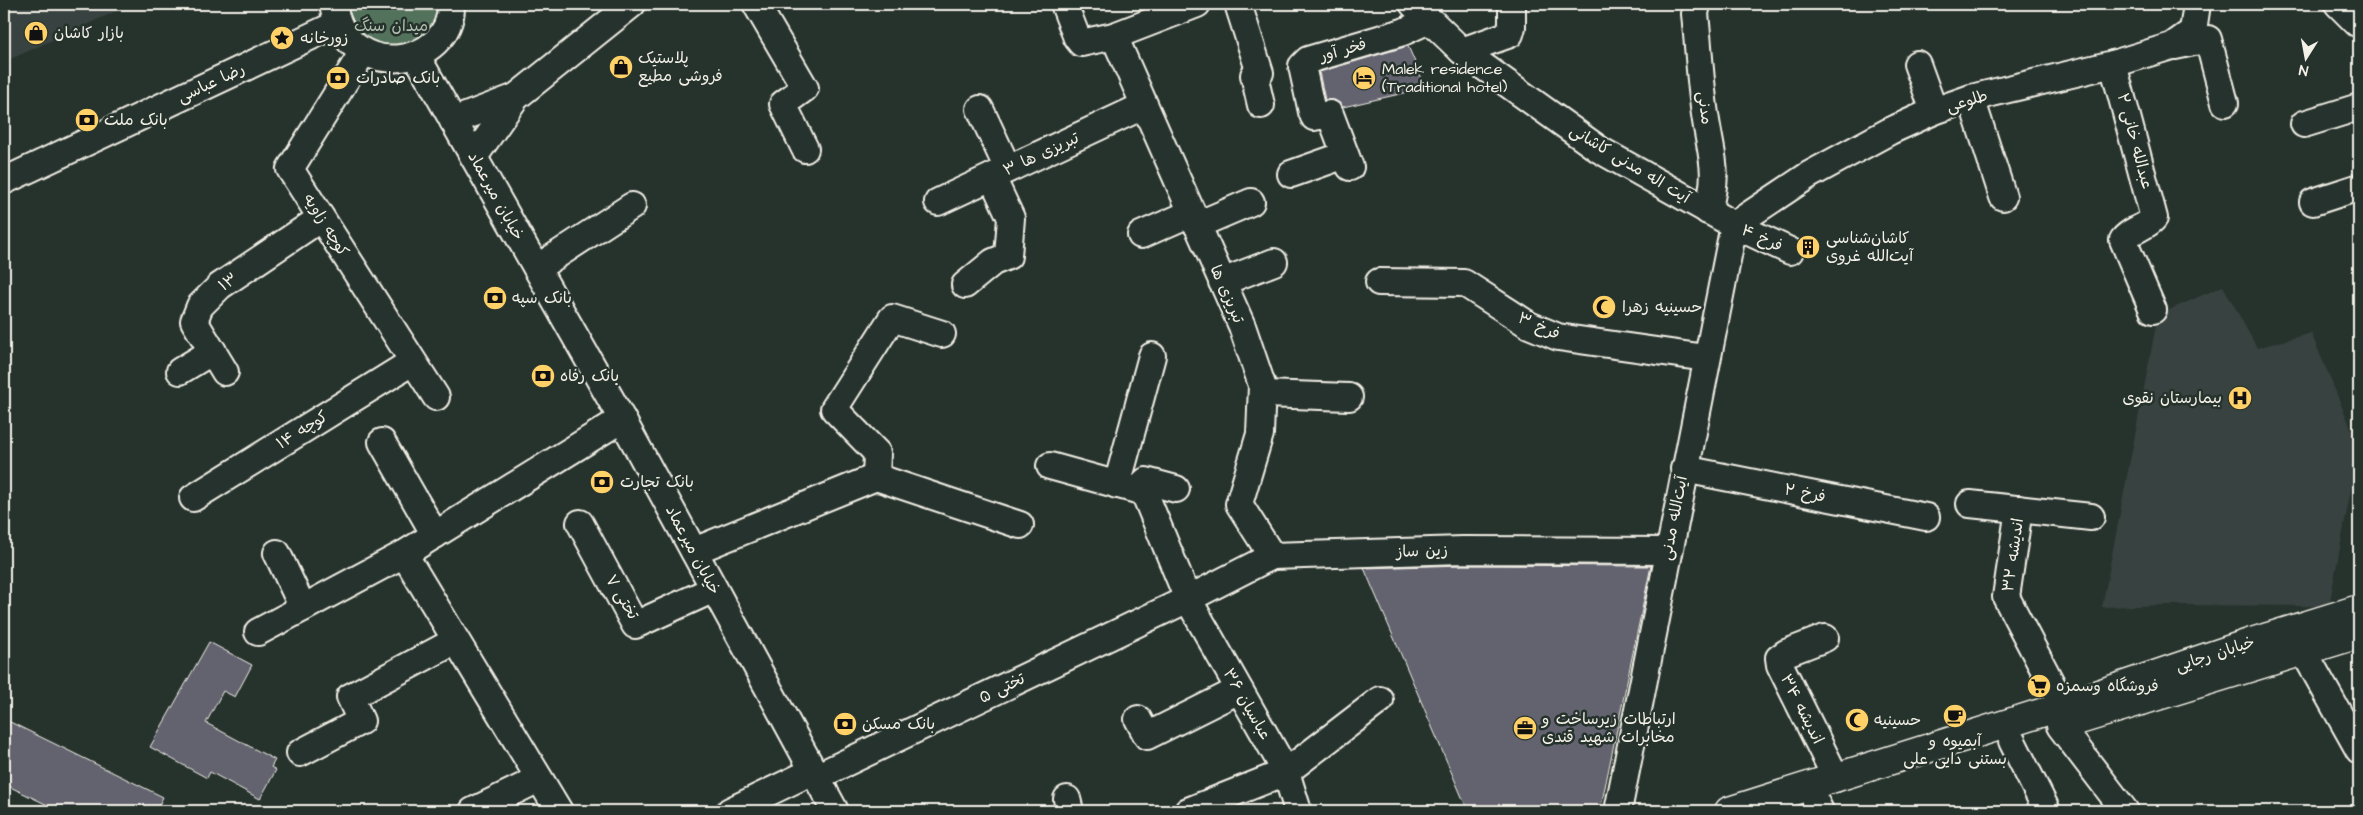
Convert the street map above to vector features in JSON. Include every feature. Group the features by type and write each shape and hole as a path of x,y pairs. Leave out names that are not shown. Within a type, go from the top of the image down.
{"main road":[{"name":"خیابان رجایی","path":"1729,811 1836,778 2062,716 2256,654 2359,609"},
{"name":"خیابان رجایی","path":"2256,654 2304,652 2359,634"},
{"name":"خیابان رجایی","path":"1790,811 1818,807 2012,741 2062,716"}],"street":[{"path":"335,14 348,40 363,52 380,58 398,59 416,55 432,44 445,28 451,4"},
{"path":"474,156 516,97 632,4"},
{"path":"756,4 805,88 783,104 805,149"},
{"path":"1064,4 1077,38 1081,43 1114,36 1197,4"},
{"path":"1238,4 1260,72 1254,74 1261,105"},
{"path":"1462,51 1505,38 1510,34 1512,27 1512,4"},
{"name":"مدنی","path":"1697,4 1695,14 1706,120 1715,165 1714,189 1708,211"},
{"name":"طلوعی","path":"1734,225 1809,175 1890,132 1934,112 1971,98 2114,64 2172,46 2193,30 2196,4"},
{"path":"2338,4 2358,26"},
{"name":"آیت اله مدنی کاشانی","path":"1421,12 1462,51 1600,150 1734,225"},
{"name":"فخر آور","path":"1291,174 1348,161 1330,114 1314,117 1302,66 1308,60 1407,43 1421,12"},
{"name":"رضا عباسی","path":"4,181 335,14"},
{"name":"تبریزی ها","path":"1114,36 1143,106 1242,326 1262,385 1260,434 1239,504 1272,556"},
{"path":"2172,46 2208,39 2225,103"},
{"name":"کوچه زاویه","path":"363,52 290,169 436,397"},
{"name":"خیابان میرعماد","path":"416,55 622,419 835,811"},
{"path":"1916,64 1934,112"},
{"name":"عبدالله خانی ۲","path":"2114,64 2154,218 2149,224 2127,234 2123,240 2153,310"},
{"path":"453,121 516,97"},
{"path":"1971,98 2004,197"},
{"name":"تبریزی ها ۳","path":"938,202 1143,106"},
{"path":"2304,124 2359,108"},
{"path":"965,285 993,262 1008,256 1011,218 1000,173 980,109"},
{"path":"2312,202 2359,187"},
{"path":"1141,235 1251,202"},
{"path":"537,268 632,206"},
{"name":"۱۳","path":"180,371 219,361 194,321 200,306 220,286 321,218"},
{"name":"فرخ ۴","path":"1734,225 1790,251"},
{"name":"آیت‌الله مدنی","path":"1618,811 1667,551 1734,225"},
{"path":"1222,282 1274,262"},
{"name":"فرخ ۳","path":"1379,282 1464,283 1529,325 1558,337 1706,358"},
{"path":"876,477 877,453 834,409 892,318 942,334"},
{"path":"1117,485 1152,356"},
{"name":"کوچه ۱۴","path":"193,498 412,362"},
{"path":"1262,394 1349,398"},
{"path":"258,632 404,554 622,419"},
{"path":"382,442 435,535"},
{"path":"1050,466 1144,492 1146,481 1176,488"},
{"name":"فرخ ۲","path":"1684,469 1926,517"},
{"path":"694,551 876,477 1020,525"},
{"name":"عباسیان ۳۶","path":"1144,492 1188,599 1286,772 1298,811"},
{"path":"1970,504 2091,517"},
{"name":"اندیشه ۳۲","path":"2019,509 2006,597 2062,716 2125,811"},
{"name":"تختی ۷","path":"580,524 636,625 714,589"},
{"name":"زین ساز","path":"1188,599 1272,556 1463,550 1667,551"},
{"path":"277,553 303,608"},
{"path":"404,554 559,811"},
{"name":"تختی ۵","path":"730,811 815,774 1188,599"},
{"name":"اندیشه ۳۴","path":"1825,638 1779,658 1780,665 1836,778"},
{"path":"300,753 361,722 350,697 456,641"},
{"path":"2304,652 2359,750"},
{"path":"1143,728 1239,690"},
{"path":"1188,811 1286,772 1380,700"},
{"path":"2012,741 2044,810"},
{"path":"473,811 539,779"}],"shaded area":[{"name":"بازار کاشان","path":"4,4 132,4 4,62"},
{"name":"بیمارستان نقوی","path":"2223,286 2257,348 2311,333 2359,447 2329,606 2167,605 2102,607 2158,315"}],"green space":[{"name":"میدان سنگ","path":"343,4 439,4 436,18 428,32 416,42 385,49 357,35"}],"building":[{"name":"Malek residence (Traditional hotel)","path":"1408,46 1426,88 1343,107 1335,100 1325,100 1319,72"},
{"name":"ارتباطات زیرساخت و مخابرات شهید قندی","path":"1463,565 1651,566 1600,811 1468,811 1364,568"},
{"path":"209,642 252,665 235,697 223,691 206,723 275,760 271,767 276,770 260,799 210,772 207,778 150,747"},
{"path":"4,719 163,797 156,811 60,811 4,784"}],"place":[{"name":"بازار کاشان","path":"36,33"},
{"name":"زورخانه","path":"282,38"},
{"name":"پلاستیک فروشی مطیع","path":"621,67"},
{"name":"بانک صادرات","path":"338,78"},
{"name":"Malek residence (Traditional hotel)","path":"1364,78"},
{"name":"بانک ملت","path":"87,120"},
{"name":"کاشان‌شناسی آیت‌الله غروی","path":"1808,247"},
{"name":"بانک سپه","path":"495,298"},
{"name":"حسینیه زهرا","path":"1604,307"},
{"name":"بانک رفاه","path":"543,376"},
{"name":"بیمارستان نقوی","path":"2240,398"},
{"name":"بانک تجارت","path":"602,482"},
{"name":"فروشگاه وسمزه","path":"2039,686"},
{"name":"آبمیوه و بستنی دایی علی","path":"1955,716"},
{"name":"حسینیه","path":"1857,720"},
{"name":"بانک مسکن","path":"845,724"},
{"name":"ارتباطات زیرساخت و مخابرات شهید قندی","path":"1525,728"}]}
